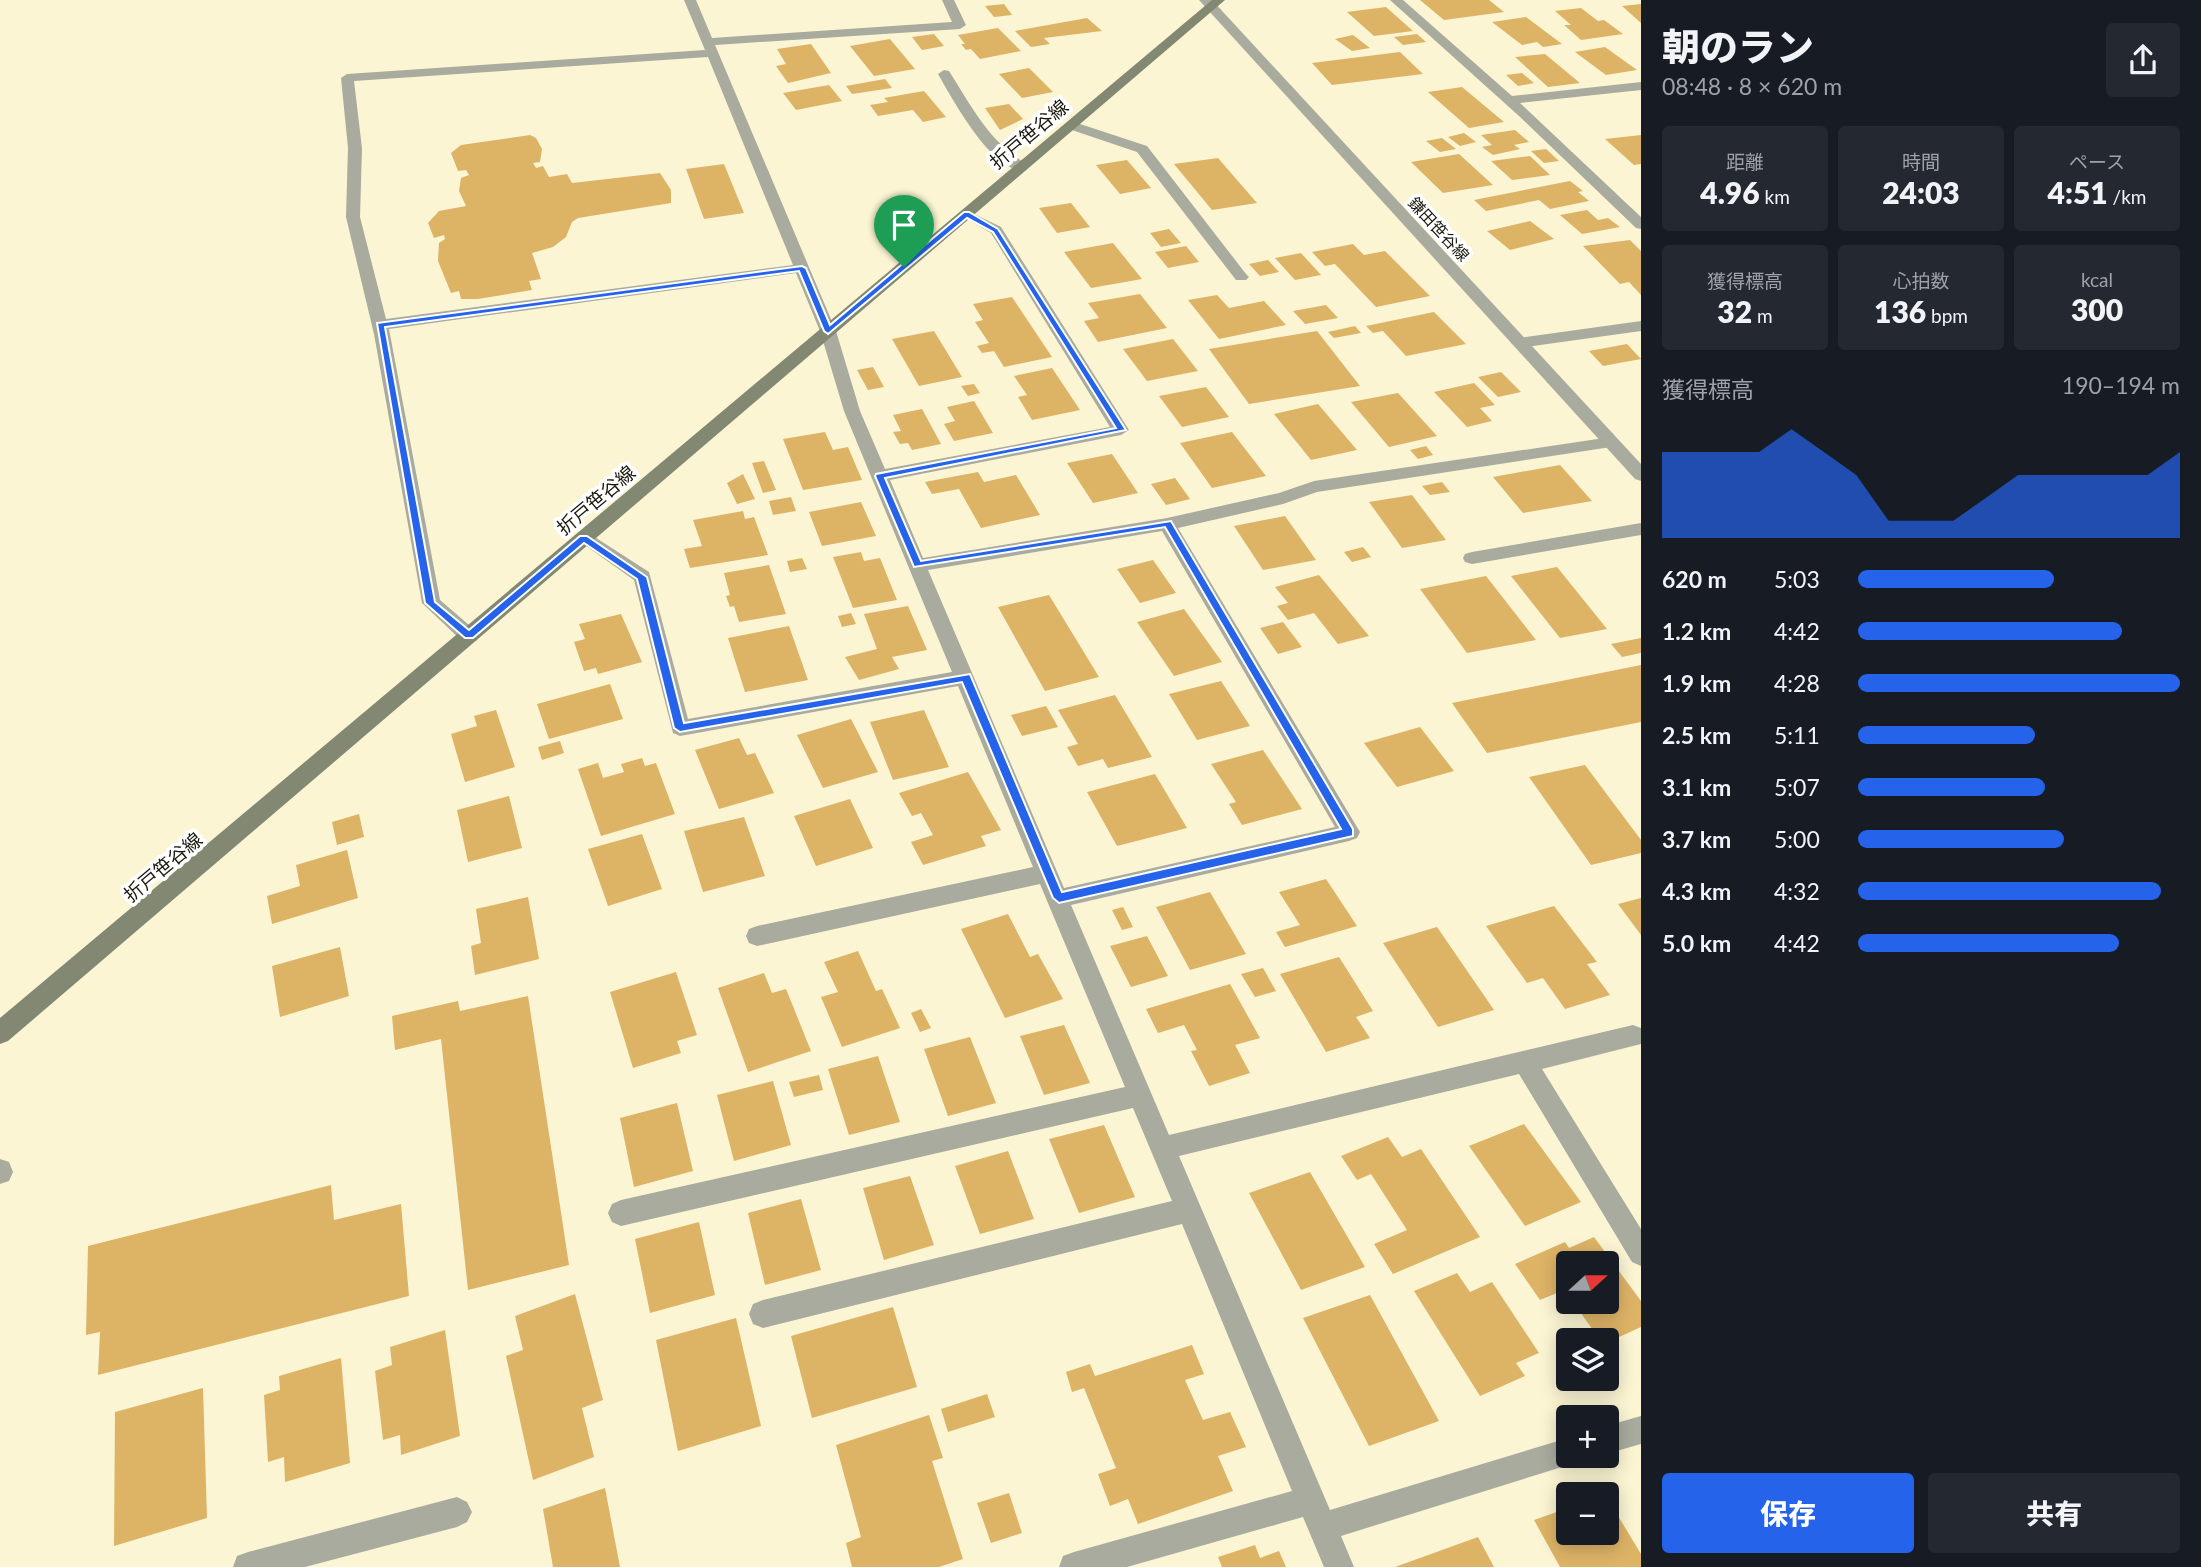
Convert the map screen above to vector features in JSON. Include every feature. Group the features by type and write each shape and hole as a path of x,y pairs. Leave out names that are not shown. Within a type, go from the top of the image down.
{"main road":[{"name":"折戸笹谷線","path":"0,1033 967,214 1212,2"}],"street":[{"path":"690,0 828,331 852,411 1339,1567"},
{"path":"469,636 430,603 380,325 353,217 355,148 347,78 960,25 948,0"},
{"path":"1396,0 1509,100 1641,225"},
{"name":"鎌田笹谷線","path":"1212,2 1641,475"},
{"path":"944,74 991,147 1003,158 1022,167"},
{"path":"1509,100 1641,86"},
{"path":"1071,125 1143,149 1241,276"},
{"path":"880,476 1121,430 996,230 967,214"},
{"path":"380,325 802,268"},
{"path":"1519,342 1641,326"},
{"path":"918,565 1167,524 1283,498 1314,487 1611,442"},
{"path":"1059,898 1349,832 1167,524"},
{"path":"1472,558 1641,529"},
{"path":"583,538 642,577 680,728 966,677"},
{"path":"757,936 1048,873"},
{"path":"1163,1147 1633,1035"},
{"path":"1525,1062 1641,1253"},
{"path":"621,1213 1141,1095"},
{"path":"762,1314 1189,1210"},
{"path":"1619,1436 1641,1430"},
{"path":"1074,1567 1317,1514 1556,1455"},
{"path":"248,1567 457,1512"}],"building":[{"path":"1420,0 1489,0 1504,12 1444,20"},
{"path":"1004,4 1012,15 994,17 985,6"},
{"path":"1641,4 1641,23 1622,6"},
{"path":"1386,7 1413,31 1374,36 1347,12"},
{"path":"1581,8 1598,21 1604,20 1623,34 1581,40 1564,25 1571,25 1555,11"},
{"path":"1526,17 1562,44 1543,47 1537,42 1522,45 1492,22"},
{"path":"1087,18 1102,31 1044,38 1050,44 1031,47 1015,31"},
{"path":"998,28 1021,51 980,59 971,49 966,50 958,35"},
{"path":"934,34 944,46 922,50 912,37"},
{"path":"1417,34 1426,42 1403,45 1394,37"},
{"path":"1353,35 1370,48 1352,51 1335,39"},
{"path":"890,39 915,69 874,76 850,46"},
{"path":"811,44 831,73 788,83 776,66 786,64 777,49"},
{"path":"1605,47 1637,70 1606,75 1575,52"},
{"path":"1400,52 1423,74 1332,85 1312,63"},
{"path":"1545,54 1580,83 1548,87 1515,57"},
{"path":"1029,68 1053,92 1022,98 999,74"},
{"path":"1522,73 1534,83 1518,86 1506,75"},
{"path":"885,79 892,88 852,94 846,86"},
{"path":"829,85 842,101 796,110 783,93"},
{"path":"1462,87 1504,122 1469,128 1428,92"},
{"path":"924,91 946,117 923,122 913,110 878,116 870,105 888,102 884,98"},
{"path":"1009,104 1023,119 1000,130 985,108"},
{"path":"1515,130 1529,142 1514,145 1520,149 1493,155 1482,147 1492,145 1481,135"},
{"path":"1464,133 1476,142 1460,146 1448,137"},
{"path":"530,135 536,138 542,149 540,162 533,163 536,168 543,166 549,177 567,174 572,183 660,173 671,190 671,203 578,218 572,222 566,237 553,247 532,253 541,279 529,281 532,290 478,299 461,299 459,291 451,293 438,261 439,243 445,239 444,235 434,238 428,223 439,211 466,206 459,191 461,178 469,175 466,170 458,171 451,153 461,145"},
{"path":"1641,135 1641,164 1634,165 1605,139"},
{"path":"1442,138 1456,149 1440,152 1426,141"},
{"path":"1546,149 1559,161 1544,163 1531,151"},
{"path":"1459,154 1493,185 1443,193 1411,162"},
{"path":"1530,156 1550,175 1512,180 1491,161"},
{"path":"1218,158 1257,203 1212,210 1174,164"},
{"path":"1127,160 1151,188 1120,194 1096,165"},
{"path":"724,164 744,213 704,219 686,169"},
{"path":"1570,181 1583,191 1578,192 1589,201 1550,209 1539,200 1486,211 1474,200"},
{"path":"1071,203 1090,227 1057,233 1039,208"},
{"path":"1587,210 1598,220 1608,218 1620,227 1582,234 1560,215"},
{"path":"1530,221 1554,239 1510,250 1487,231"},
{"path":"1169,229 1181,243 1161,247 1150,233"},
{"path":"1630,240 1641,251 1641,295 1629,282 1620,284 1583,246"},
{"path":"1113,243 1142,279 1091,288 1064,252"},
{"path":"1353,244 1364,255 1385,251 1430,296 1376,307 1335,264 1325,266 1312,252"},
{"path":"1186,246 1199,262 1168,268 1155,252"},
{"path":"1301,253 1321,275 1295,280 1275,258"},
{"path":"1268,260 1279,272 1260,276 1249,264"},
{"path":"1140,294 1167,328 1098,342 1084,321 1099,318 1088,303"},
{"path":"1217,295 1229,308 1264,301 1286,325 1219,339 1188,300"},
{"path":"1012,297 1052,357 1004,367 994,351 982,353 977,346 989,343 975,322 983,320 973,304"},
{"path":"1326,305 1338,318 1305,324 1293,311"},
{"path":"1434,312 1466,344 1406,356 1383,331 1373,333 1366,326"},
{"path":"1355,326 1361,333 1334,338 1328,332"},
{"path":"934,331 962,377 919,386 892,339"},
{"path":"1317,331 1360,386 1249,404 1209,349"},
{"path":"1173,339 1198,371 1147,381 1123,349"},
{"path":"1627,344 1641,359 1603,366 1589,351"},
{"path":"873,367 884,387 868,390 857,370"},
{"path":"1052,368 1080,410 1032,420 1018,397 1027,395 1014,376"},
{"path":"1501,372 1521,392 1498,397 1478,377"},
{"path":"1474,383 1495,405 1480,408 1492,421 1467,427 1434,392"},
{"path":"974,384 980,393 968,396 961,386"},
{"path":"1206,387 1229,417 1182,427 1159,396"},
{"path":"1398,393 1437,436 1389,447 1351,402"},
{"path":"974,401 993,433 954,441 944,424 955,421 947,407"},
{"path":"1318,404 1357,450 1311,460 1274,414"},
{"path":"922,409 941,444 912,450 908,443 900,444 893,432 901,431 893,415"},
{"path":"825,432 833,450 848,447 862,480 803,490 783,439"},
{"path":"1232,432 1266,476 1212,488 1180,443"},
{"path":"1426,446 1433,455 1418,459 1410,450"},
{"path":"1112,454 1138,493 1093,503 1067,463"},
{"path":"764,461 776,490 763,493 752,463"},
{"path":"1560,465 1592,501 1523,513 1493,477"},
{"path":"978,472 984,482 1016,475 1040,515 981,528 959,489 932,494 925,482"},
{"path":"743,474 755,499 737,504 727,483"},
{"path":"1175,478 1190,499 1166,505 1151,484"},
{"path":"1442,482 1450,492 1430,495 1422,486"},
{"path":"1412,495 1446,540 1402,548 1369,502"},
{"path":"791,497 796,511 773,515 769,501"},
{"path":"861,502 876,536 822,546 809,512"},
{"path":"743,511 745,519 754,517 768,555 690,568 684,549 702,546 693,520"},
{"path":"1285,516 1316,560 1263,570 1234,526"},
{"path":"1363,547 1371,557 1352,562 1344,552"},
{"path":"861,552 864,561 880,558 897,600 853,608 833,557"},
{"path":"802,558 807,569 790,572 787,561"},
{"path":"1153,560 1176,593 1140,603 1117,569"},
{"path":"769,565 786,614 739,622 734,606 730,607 726,596 730,595 724,573"},
{"path":"1557,567 1607,629 1560,638 1511,576"},
{"path":"1319,575 1369,636 1338,644 1314,613 1288,620 1277,606 1288,603 1275,587"},
{"path":"1486,576 1536,640 1467,653 1420,589"},
{"path":"1049,595 1099,677 1045,691 998,607"},
{"path":"908,606 927,650 892,657 899,669 859,680 845,657 877,649 864,614"},
{"path":"1184,609 1222,662 1174,676 1137,622"},
{"path":"851,613 856,624 842,627 838,616"},
{"path":"621,614 642,662 598,674 596,668 584,671 574,642 585,639 579,624"},
{"path":"1283,622 1302,647 1278,654 1260,628"},
{"path":"789,626 808,680 745,692 728,638"},
{"path":"1641,638 1641,653 1622,657 1611,644"},
{"path":"1641,665 1641,722 1487,753 1452,703"},
{"path":"1221,681 1250,726 1197,740 1169,694"},
{"path":"610,684 623,719 549,739 537,704"},
{"path":"1115,695 1152,757 1108,768 1103,759 1078,766 1067,747 1078,744 1058,710"},
{"path":"1046,706 1058,727 1022,736 1011,715"},
{"path":"496,710 515,767 465,782 451,734 477,726 474,716"},
{"path":"924,710 949,767 893,780 870,722"},
{"path":"851,719 878,772 823,788 797,735"},
{"path":"1420,727 1454,771 1397,787 1364,743"},
{"path":"739,738 747,755 755,753 774,793 719,809 695,750"},
{"path":"560,741 564,753 542,760 538,747"},
{"path":"1263,750 1302,809 1242,825 1229,804 1236,802 1211,764"},
{"path":"642,758 645,766 656,763 675,814 601,836 578,769 598,763 603,778 624,772 621,764"},
{"path":"1585,765 1641,840 1641,853 1591,865 1529,777"},
{"path":"968,772 1001,830 981,836 986,846 923,865 911,842 933,835 921,813 912,816 899,793"},
{"path":"1155,774 1187,828 1117,846 1087,792"},
{"path":"509,796 522,848 468,862 457,810"},
{"path":"850,799 873,848 816,866 794,816"},
{"path":"359,814 364,837 337,845 332,822"},
{"path":"744,817 765,876 703,892 684,831"},
{"path":"642,834 662,889 608,906 588,849"},
{"path":"347,850 358,898 272,924 267,896 300,886 296,865"},
{"path":"1326,879 1357,926 1285,947 1276,932 1300,925 1279,892"},
{"path":"1210,892 1246,954 1190,970 1156,907"},
{"path":"528,897 539,959 475,975 471,946 481,943 476,909"},
{"path":"1641,898 1641,935 1618,904"},
{"path":"1554,906 1597,962 1587,964 1610,995 1565,1009 1543,978 1527,983 1486,926"},
{"path":"1123,907 1133,927 1122,930 1112,910"},
{"path":"1008,914 1030,957 1038,954 1063,999 1005,1018 961,929"},
{"path":"1437,927 1494,1010 1438,1027 1383,943"},
{"path":"1147,936 1168,976 1131,987 1110,946"},
{"path":"340,947 349,996 280,1017 272,966"},
{"path":"858,951 876,991 882,989 900,1028 842,1047 821,997 838,992 824,962"},
{"path":"1339,957 1373,1011 1356,1017 1370,1038 1326,1052 1280,974"},
{"path":"1263,968 1276,991 1255,997 1241,974"},
{"path":"676,972 697,1035 677,1041 681,1053 633,1068 610,992"},
{"path":"764,973 772,993 786,989 811,1051 748,1072 718,988"},
{"path":"1230,984 1260,1038 1235,1045 1250,1073 1209,1086 1191,1051 1197,1050 1184,1025 1158,1033 1146,1009"},
{"path":"528,996 569,1265 468,1290 441,1039 395,1050 392,1016 458,1001 460,1011"},
{"path":"921,1009 931,1028 920,1032 911,1013"},
{"path":"1064,1025 1090,1083 1044,1095 1020,1036"},
{"path":"970,1037 996,1103 948,1116 924,1049"},
{"path":"878,1056 900,1122 849,1135 828,1069"},
{"path":"819,1075 823,1090 794,1097 789,1082"},
{"path":"773,1081 791,1145 734,1161 717,1095"},
{"path":"677,1103 693,1171 634,1187 620,1118"},
{"path":"1524,1124 1581,1202 1525,1226 1469,1146"},
{"path":"1104,1125 1135,1197 1079,1213 1049,1139"},
{"path":"1388,1137 1402,1157 1421,1149 1480,1237 1393,1274 1374,1244 1407,1230 1371,1174 1357,1180 1341,1156"},
{"path":"1008,1151 1034,1219 980,1234 955,1166"},
{"path":"1310,1172 1365,1267 1301,1290 1249,1193"},
{"path":"910,1176 934,1245 884,1260 863,1188"},
{"path":"331,1185 334,1220 401,1204 409,1296 98,1375 100,1332 86,1335 88,1246"},
{"path":"801,1199 821,1270 765,1285 748,1213"},
{"path":"699,1222 715,1295 650,1313 635,1239"},
{"path":"1594,1237 1604,1251 1556,1251 1556,1293 1540,1300 1515,1264 1565,1242 1569,1248"},
{"path":"1619,1271 1641,1301 1641,1327 1619,1337 1619,1328 1591,1328 1582,1314 1619,1314"},
{"path":"1457,1273 1470,1292 1492,1282 1539,1353 1516,1363 1525,1376 1480,1396 1414,1291"},
{"path":"575,1294 603,1400 582,1408 594,1457 533,1480 506,1356 523,1350 515,1316"},
{"path":"1370,1295 1439,1421 1369,1446 1303,1318"},
{"path":"893,1307 917,1387 812,1418 791,1336"},
{"path":"736,1318 761,1426 678,1451 656,1340"},
{"path":"445,1330 460,1436 401,1455 400,1435 383,1440 375,1371 392,1365 390,1347"},
{"path":"1192,1345 1204,1374 1185,1380 1203,1420 1230,1412 1246,1447 1218,1456 1233,1491 1138,1524 1128,1499 1110,1506 1098,1474 1116,1468 1084,1388 1072,1392 1066,1372 1090,1364 1095,1376"},
{"path":"341,1358 350,1463 285,1482 284,1457 268,1462 264,1395 280,1390 279,1376"},
{"path":"203,1388 207,1518 114,1546 115,1412"},
{"path":"987,1394 995,1417 948,1432 941,1409"},
{"path":"929,1415 943,1458 932,1461 963,1559 939,1567 852,1567 846,1543 861,1537 836,1445"},
{"path":"605,1488 620,1567 553,1567 543,1509"},
{"path":"1009,1493 1022,1533 991,1543 977,1503"},
{"path":"1556,1512 1556,1545 1619,1545 1619,1518 1641,1554 1641,1567 1560,1567 1534,1520"},
{"path":"1478,1537 1494,1567 1395,1567"},
{"path":"1255,1545 1260,1558 1279,1551 1286,1567 1222,1567 1218,1557"}],"route":[{"path":"967,214 996,230 1121,430 880,476 918,565 1167,524 1349,832 1059,898 966,677 680,728 642,577 583,538 469,636 430,603 380,325 802,268 828,331 904,267 967,214"}]}
